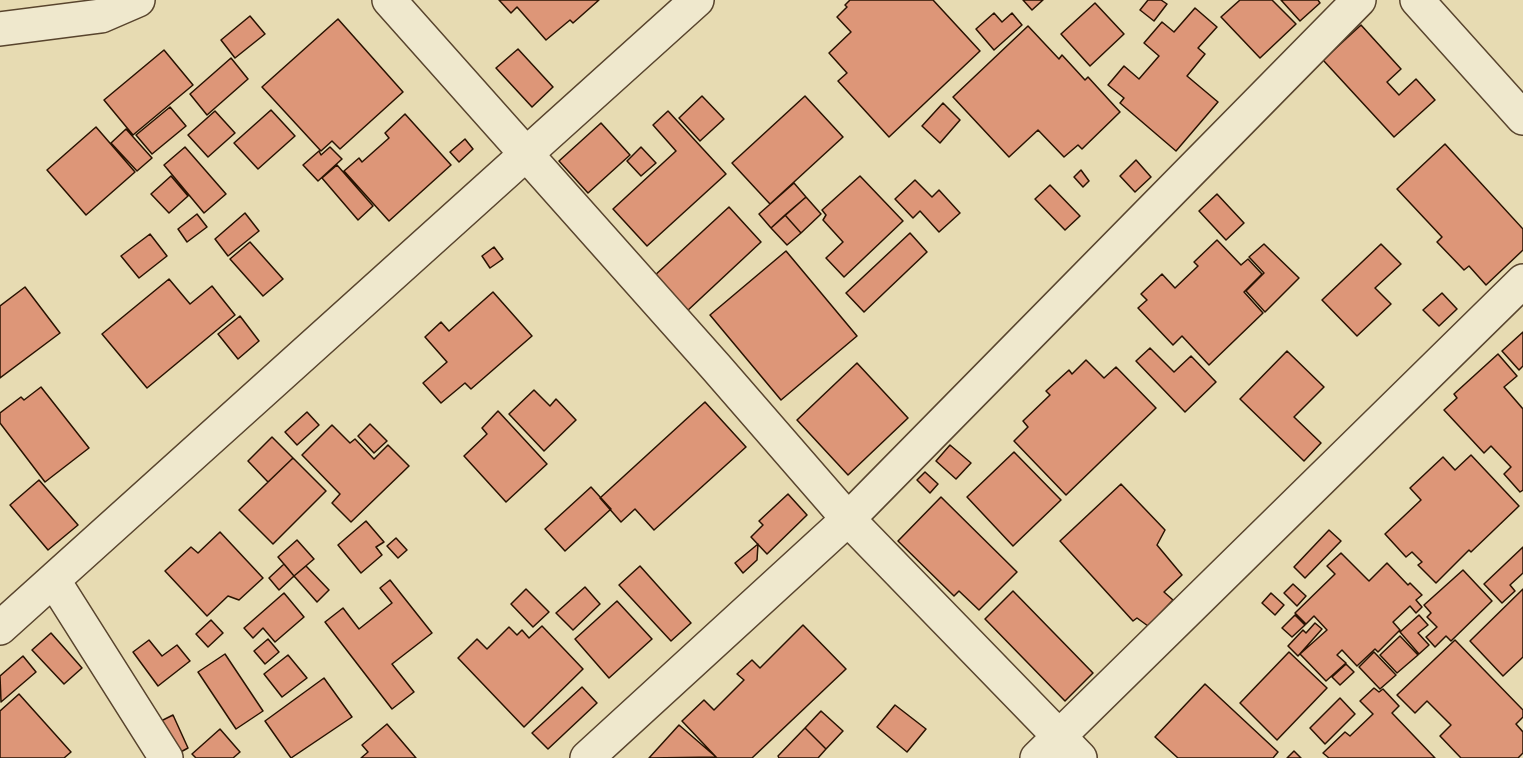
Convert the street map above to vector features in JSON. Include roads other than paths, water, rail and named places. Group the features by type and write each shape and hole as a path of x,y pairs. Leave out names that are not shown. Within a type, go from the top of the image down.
{"street":[{"path":"0,29 101,16 138,0"},
{"path":"389,0 848,519 1059,751 1523,281"},
{"path":"0,628 697,0"},
{"path":"587,758 848,519 1359,0"},
{"path":"1417,0 1523,118"},
{"path":"54,581 166,758"}]}
